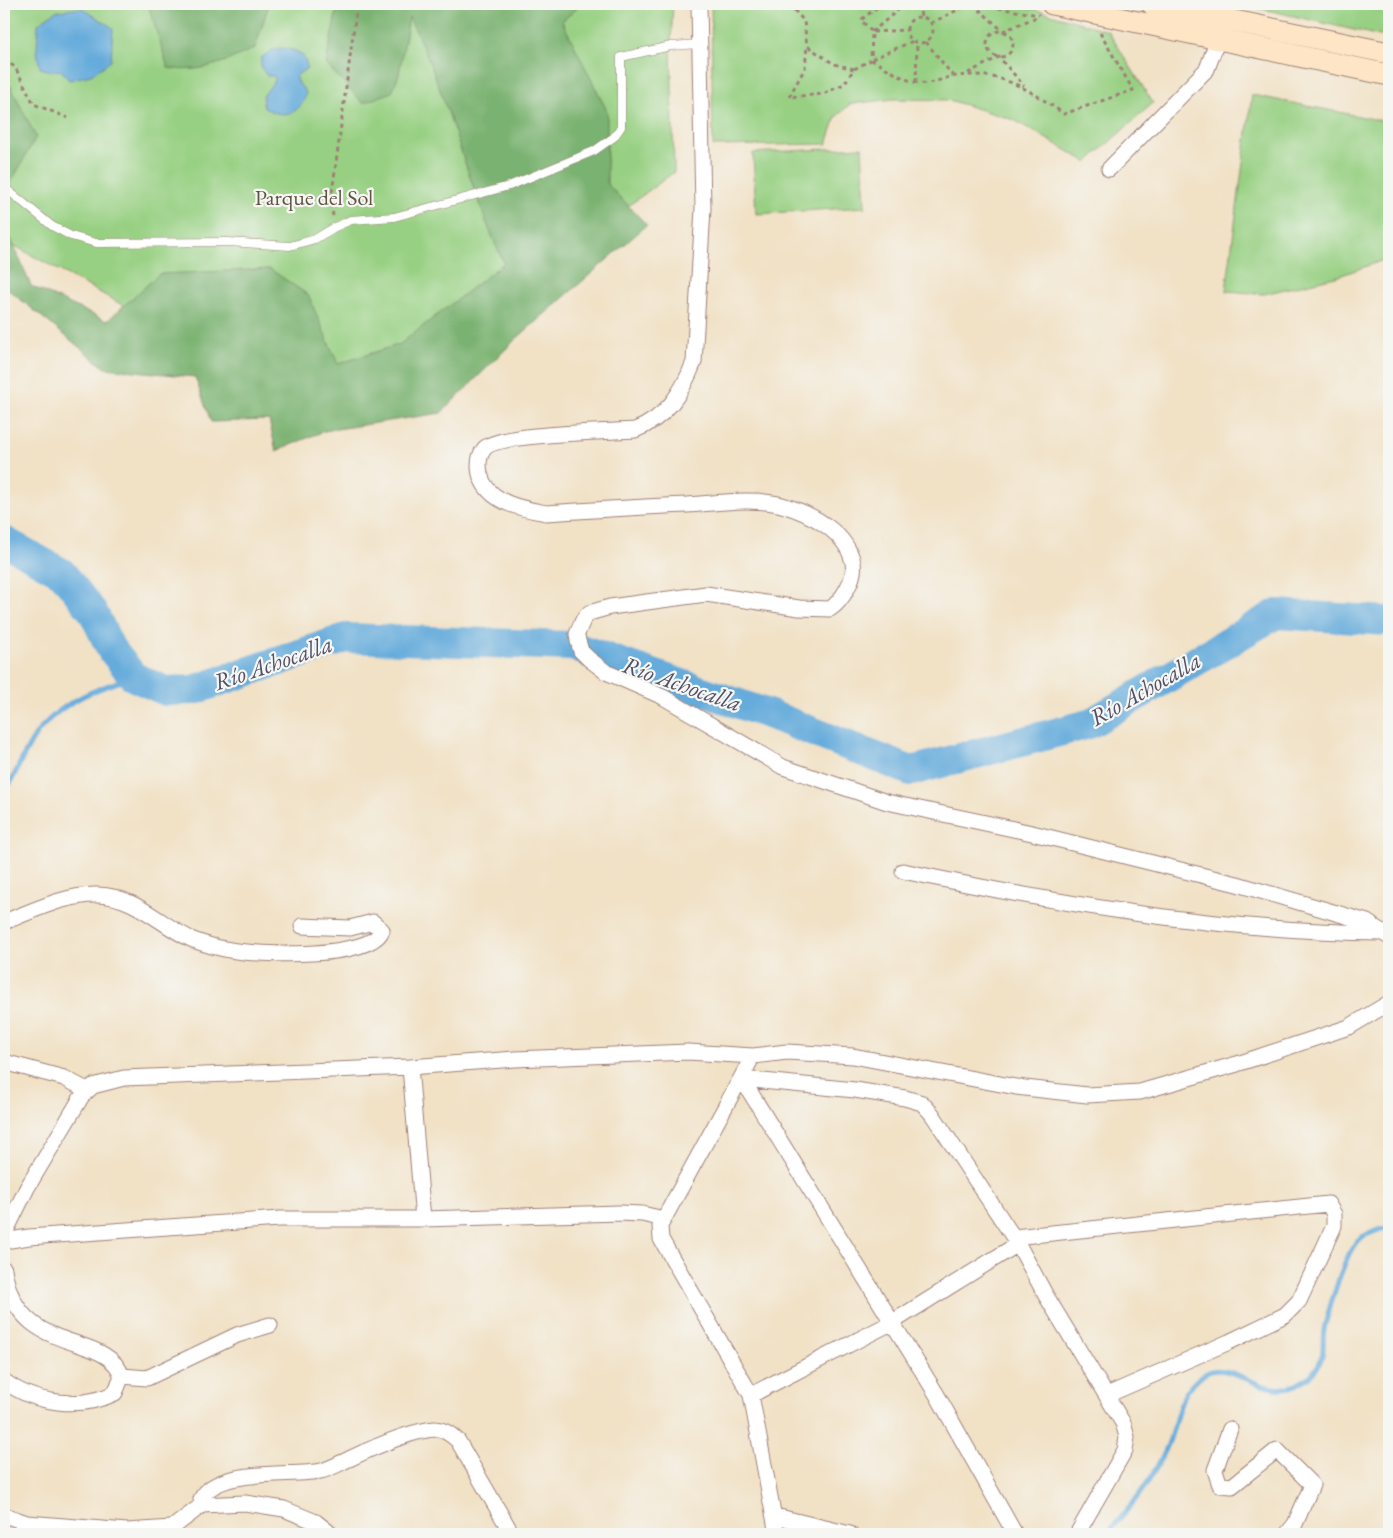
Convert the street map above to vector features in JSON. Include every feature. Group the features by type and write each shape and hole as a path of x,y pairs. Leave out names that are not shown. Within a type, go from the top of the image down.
{"main road":[{"path":"1052,4 1389,75"},
{"path":"1152,4 1389,53"}],"street":[{"path":"699,4 702,209 694,362 687,380 665,412 648,425 635,430 524,437 492,443 484,448 480,456 480,475 485,487 499,498 515,507 546,514 738,501 781,505 812,517 834,531 848,550 853,564 852,570 843,596 830,609 806,608 706,594 610,607 589,613 579,628 578,641 581,651 606,672 663,697 783,767 887,802 1032,833 1237,884 1367,922 1388,934"},
{"path":"1109,169 1207,69 1218,39"},
{"path":"903,871 1027,897 1108,911 1313,932 1388,934"},
{"path":"4,922 74,897 98,895 124,899 193,940 231,950 288,953 343,951 374,941 382,930 372,922 350,928 302,926"},
{"path":"4,1235 27,1188 87,1090 93,1086 124,1078 410,1067 515,1058 688,1052 753,1056 787,1052 853,1056 1025,1088 1087,1096 1140,1092 1237,1064 1349,1027 1389,1003"},
{"path":"753,1056 660,1226 662,1239 752,1396 777,1534"},
{"path":"4,1062 64,1078 87,1090"},
{"path":"410,1067 423,1219"},
{"path":"742,1079 879,1094 922,1104 936,1120 1016,1241 1045,1294 1123,1422 1126,1437 1125,1450 1077,1534"},
{"path":"742,1079 789,1152 891,1323 937,1395 1015,1534"},
{"path":"752,1396 891,1323 1016,1241 1328,1204 1334,1214 1334,1226 1299,1301 1286,1314 1229,1342 1107,1395"},
{"path":"4,1241 29,1237 280,1220 423,1219 618,1213 642,1214 664,1219"},
{"path":"4,1269 11,1294 23,1315 32,1324 63,1340 106,1354 119,1366 122,1376 116,1393 104,1399 78,1402 57,1402 36,1398 4,1381"},
{"path":"122,1376 147,1378 237,1335 270,1325"},
{"path":"202,1505 201,1499 207,1491 226,1482 250,1476 321,1471 368,1450 423,1431 437,1429 446,1431 458,1441 512,1534"},
{"path":"1230,1429 1215,1470 1220,1485 1232,1486 1277,1450 1312,1485 1295,1524 1287,1534"},
{"path":"4,1515 27,1523 141,1532 172,1528 202,1505 245,1502 272,1506 316,1522 331,1534"},
{"path":"775,1516 850,1534"}],"lane":[{"path":"4,187 52,226 71,236 96,243 228,242 290,246 315,239 351,220 394,217 509,186 594,151 614,137 621,127 623,110 621,57 671,46 700,44"}],"path":[{"path":"335,227 331,201 357,4"},
{"path":"789,4 804,21 807,46 805,68 789,97 823,94 844,84 854,69 871,60 915,42 926,42"},
{"path":"871,60 872,32 861,20 881,4"},
{"path":"872,32 905,4"},
{"path":"919,4 921,17"},
{"path":"932,23 973,4 1040,16 991,34 987,41 991,53 998,56 1026,87 1064,114 1133,90 1100,33 1092,30"},
{"path":"966,75 998,56 1010,52 1013,44 1010,36 973,4"},
{"path":"907,30 913,19 921,17 932,23"},
{"path":"926,42 933,32 932,23"},
{"path":"872,32 907,30"},
{"path":"907,30 915,42 916,82"},
{"path":"926,42 953,76"},
{"path":"807,46 834,64 854,69"},
{"path":"4,60 15,67 34,104 68,118"},
{"path":"871,60 905,80 916,82 944,80 953,76 966,75 1004,80 1026,87"}],"green space":[{"name":"Parque del Sol","path":"4,4 673,4 671,46 674,172 324,431 139,314 4,240"},
{"path":"148,4 269,4 255,48 212,66 179,69 168,68"},
{"path":"338,4 582,4 562,21 607,111 607,184 647,225 516,339 441,413 324,431 276,451 269,420 211,422 195,377 105,368 4,286 4,222 31,286 107,321 159,274 270,269 308,295 338,364 400,344 504,263 479,202 447,108 409,17 399,74 392,92 363,103 326,64"},
{"path":"711,4 1005,4 1037,10 1108,31 1153,103 1087,162 1014,120 949,100 894,99 850,104 836,117 827,144 713,146"},
{"path":"1241,4 1389,4 1389,38"},
{"path":"4,85 10,85 36,137 4,195"},
{"path":"1252,95 1389,122 1389,258 1339,276 1264,294 1226,291"},
{"path":"862,147 865,207 756,214 753,153"}],"water":[{"path":"82,8 113,28 111,61 91,75 69,80 61,70 51,71 40,68 37,51 38,24 56,11"},
{"path":"280,48 298,52 304,58 307,68 296,76 296,80 306,92 304,100 295,110 283,114 276,113 263,106 263,96 275,80 274,76 267,76 261,67 261,58 272,50"}],"waterway":[{"name":"Río Achocalla","path":"4,541 62,573 93,612 111,649 134,677 166,691 194,690 346,638 572,646 771,715 911,771 1089,724 1276,614 1389,621"},
{"path":"4,790 9,785 32,740 50,718 72,702 96,690 134,677"},
{"path":"1106,1534 1131,1505 1153,1473 1169,1441 1182,1401 1194,1383 1203,1375 1214,1371 1224,1371 1270,1388 1296,1385 1310,1376 1317,1367 1322,1355 1325,1325 1330,1305 1348,1256 1358,1240 1365,1235 1389,1227"}]}
